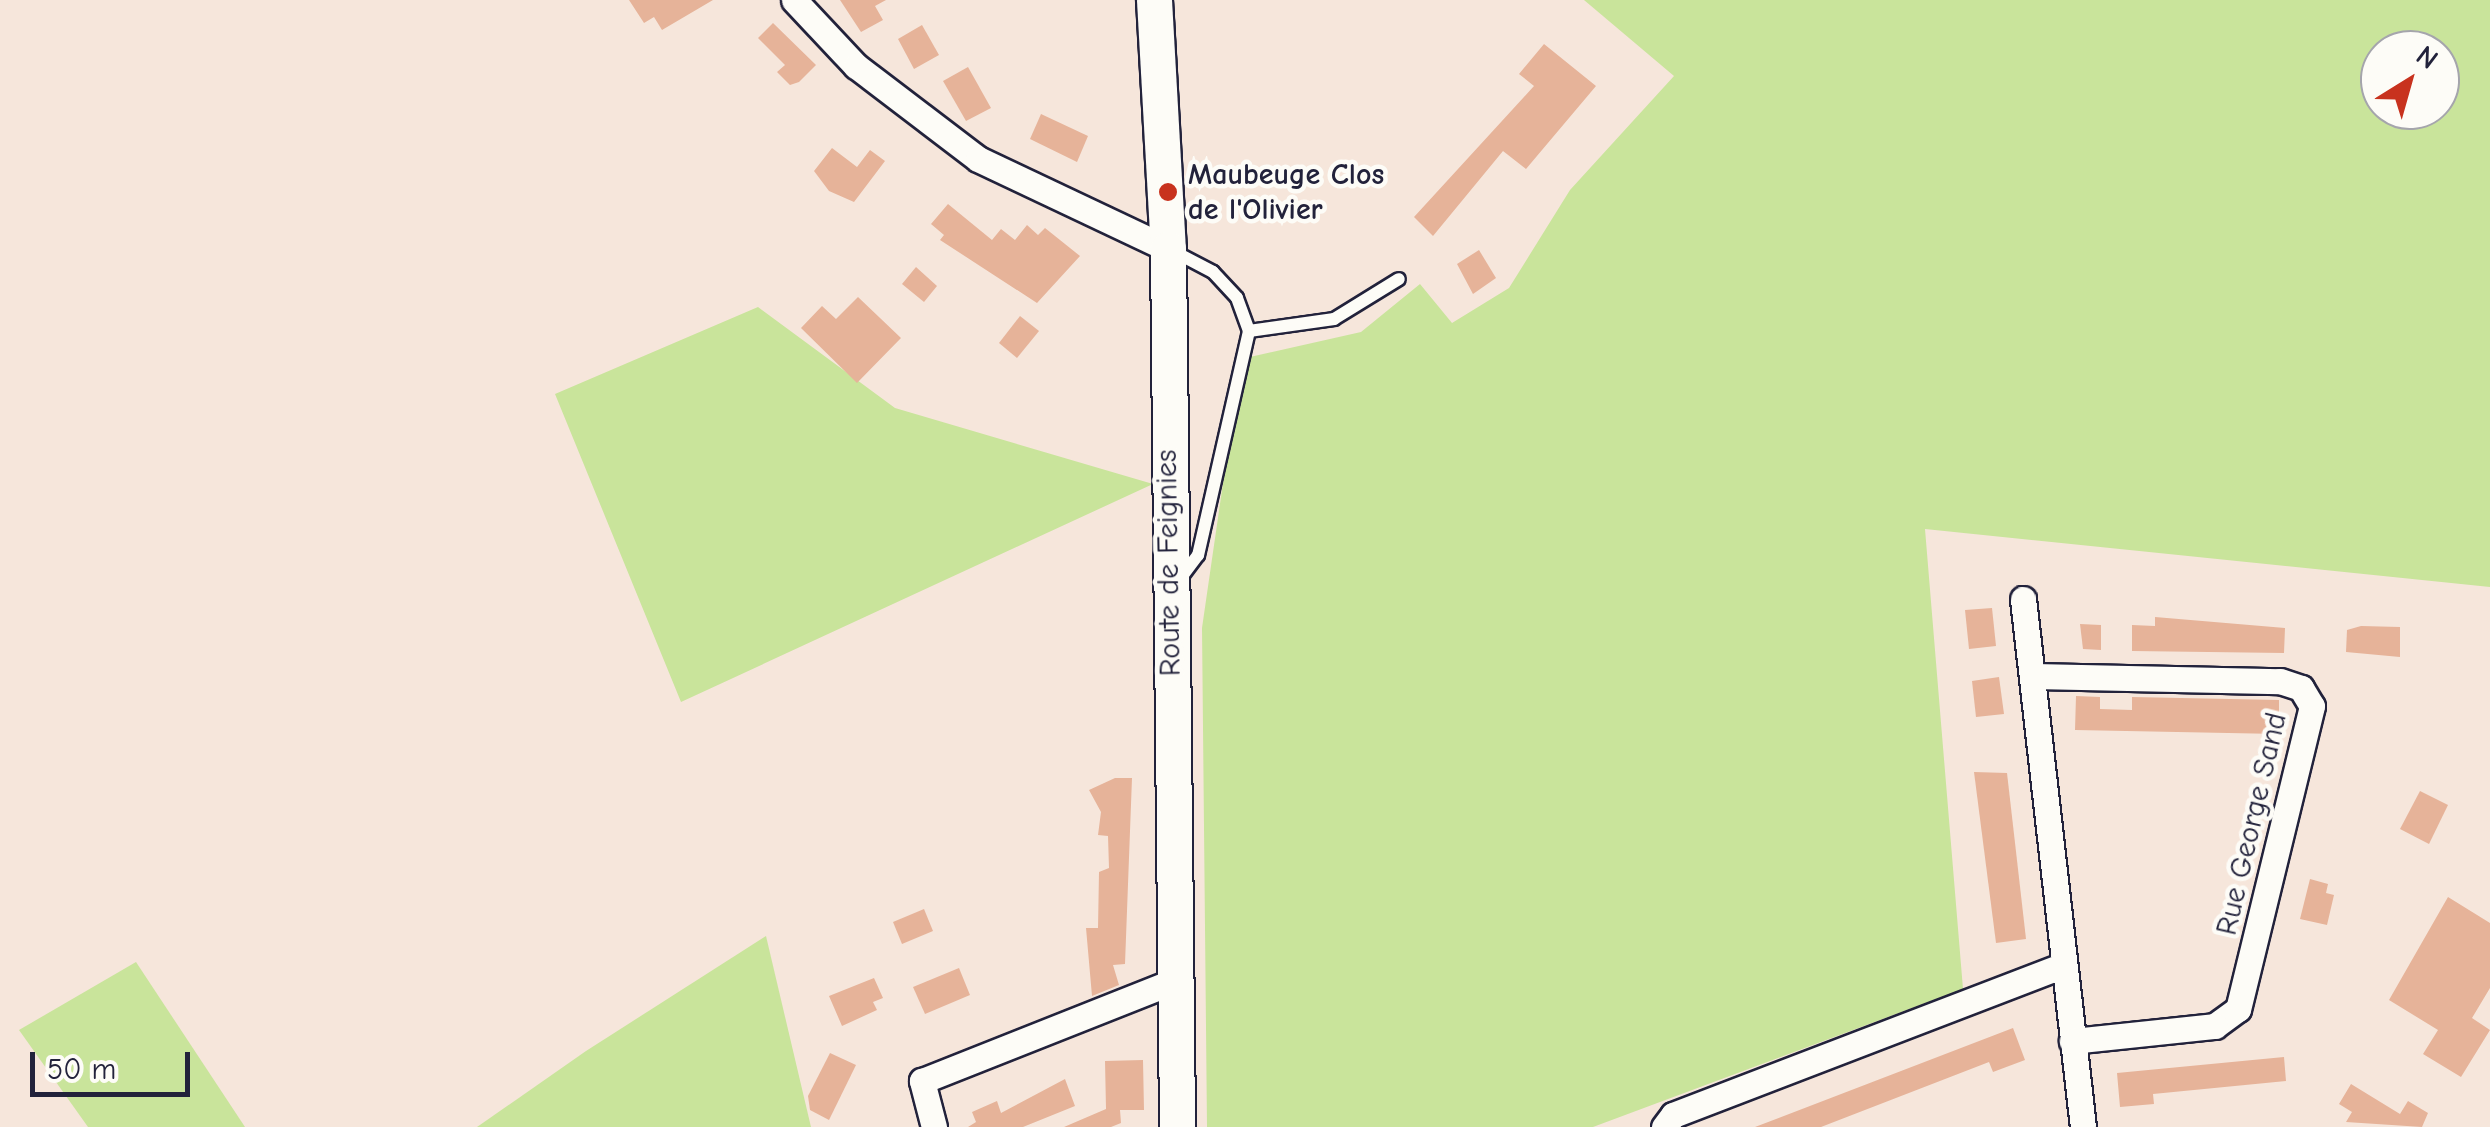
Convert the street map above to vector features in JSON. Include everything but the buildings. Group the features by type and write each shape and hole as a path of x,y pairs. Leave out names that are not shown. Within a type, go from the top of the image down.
{"street":[{"path":"794,0 856,66 978,159 1168,249"},
{"name":"Route de Feignies","path":"1154,0 1168,249 1176,1127"},
{"path":"2023,600 2083,1127"},
{"name":"Rue George Sand","path":"2034,676 2280,681 2300,688 2312,706 2238,1009 2215,1026 2072,1040"},
{"path":"1664,1127 1673,1115 2064,965"},
{"path":"934,1127 922,1080 1174,981"}],"lane":[{"path":"1168,249 1212,272 1237,298 1249,331 1198,555 1169,591"},
{"path":"1249,331 1334,319 1399,279"}],"green space":[{"path":"1584,0 2490,0 2490,587 1925,529 1963,989 1593,1127 1207,1127 1202,628 1241,359 1361,332 1420,284 1452,323 1509,288 1570,190 1674,76"},
{"path":"758,307 895,408 1153,484 681,702 555,394"},
{"path":"766,936 811,1127 477,1127 586,1051"},
{"path":"136,962 245,1127 88,1127 19,1030"}],"place":[{"name":"Maubeuge Clos de l'Olivier","path":"1168,192"}]}
